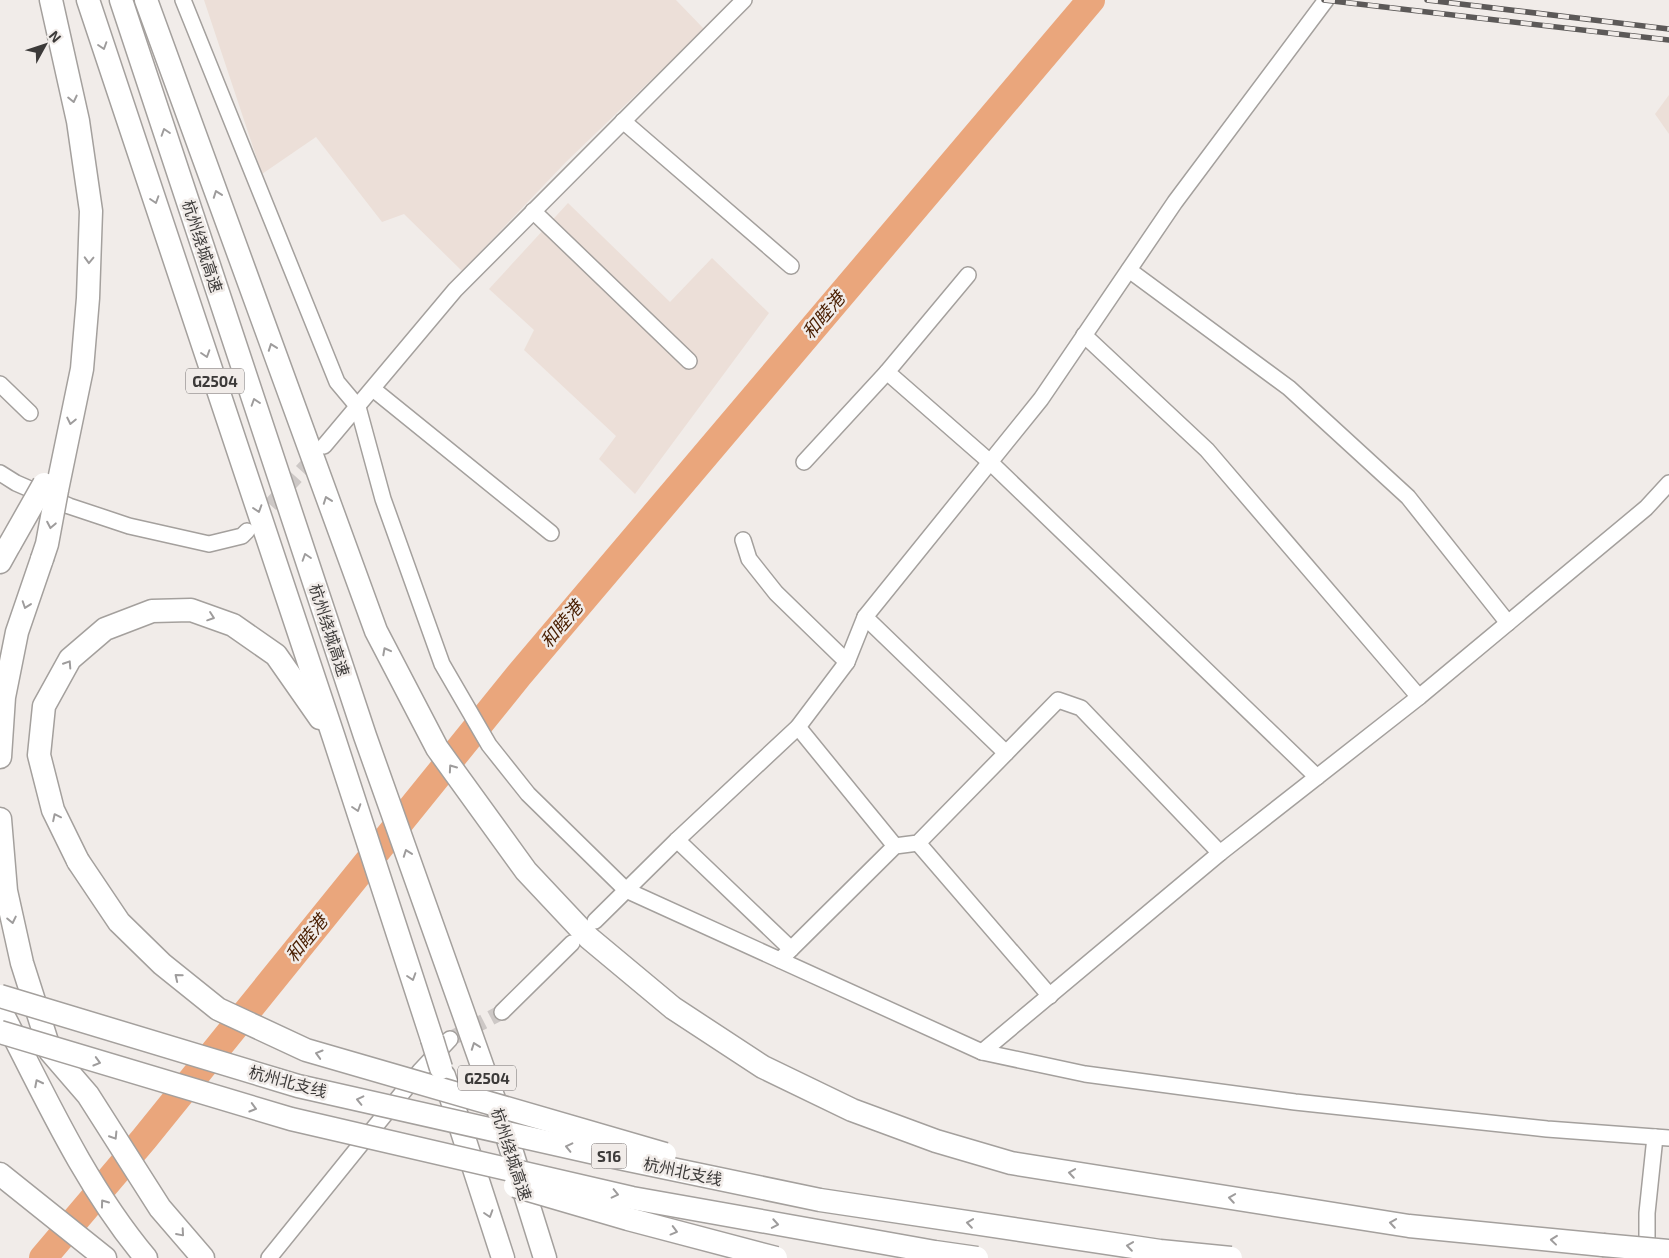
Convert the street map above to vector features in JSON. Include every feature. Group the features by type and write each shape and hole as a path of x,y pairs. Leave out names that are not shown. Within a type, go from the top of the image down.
{"highway":[{"path":"5,553 51,487 64,452 82,369 88,298 91,211 78,121 51,0"},
{"name":"杭州绕城高速","path":"88,0 397,931 441,1039 441,1068 503,1258"},
{"name":"杭州绕城高速","path":"121,0 365,736 505,1130 545,1258"},
{"path":"146,0 376,631 408,694 437,748 526,871 589,938 673,1008 763,1066 852,1110 936,1141 1011,1163 1409,1226 1669,1251"},
{"path":"0,757 4,698 17,632 47,544 51,487"},
{"path":"334,738 276,654 233,624 191,610 152,611 105,629 70,659 44,706 39,755 53,810 78,861 119,922 162,964 218,1009 306,1050 820,1200"},
{"path":"0,819 6,891 22,963 50,1051 88,1095 160,1208 203,1258"},
{"name":"杭州北支线","path":"0,996 298,1086 595,1153 820,1200 1160,1251 1231,1258"},
{"path":"0,1009 97,1193 139,1250"},
{"name":"S16","path":"0,1032 291,1119 632,1198 977,1258"},
{"path":"291,1119 628,1219 776,1258"},
{"path":"0,1174 103,1256"},
{"path":"536,1227 552,1258"}],"street":[{"path":"184,0 337,382 358,407 382,499 442,664 489,744 528,794 626,890 785,954 982,1052 1085,1074 1295,1102 1547,1129 1662,1138 1648,1213 1647,1258"},
{"path":"324,446 455,290 744,0"},
{"path":"594,921 677,840 798,728 847,662 866,617 1041,399 1175,202 1326,0"},
{"path":"623,121 791,266"},
{"path":"533,211 689,361"},
{"path":"1129,270 1289,388 1408,497 1508,623"},
{"path":"804,462 887,372 968,275"},
{"path":"1084,335 1207,450 1419,697"},
{"path":"887,372 990,462 1317,777"},
{"path":"0,384 30,413"},
{"path":"373,389 551,533"},
{"path":"0,473 16,483 69,506 129,526 209,544 242,536 247,531"},
{"path":"982,1052 1220,852 1419,697 1646,508 1669,483"},
{"path":"743,540 748,558 776,593 847,662"},
{"path":"866,617 1006,753"},
{"path":"785,954 895,846 918,843 1058,700 1081,708 1220,852"},
{"path":"798,728 895,846"},
{"path":"677,840 785,954"},
{"path":"918,843 1050,996"},
{"path":"502,1012 572,943"},
{"path":"269,1258 420,1071 441,1039"}],"shaded area":[{"path":"204,0 676,0 704,29 566,162 462,271 404,214 382,222 316,137 262,174"},
{"path":"1669,95 1669,134 1655,114"},
{"path":"568,203 670,302 712,258 769,313 635,494 599,459 616,436 524,350 534,330 489,289"}],"waterway":[{"name":"和睦港","path":"43,1258 144,1139 519,675 1091,0"}],"tunnel":[{"path":"255,522 318,453"},
{"path":"450,1039 502,1012"}],"railway":[{"path":"1324,0 1669,40"},
{"path":"1427,0 1669,29"}]}
